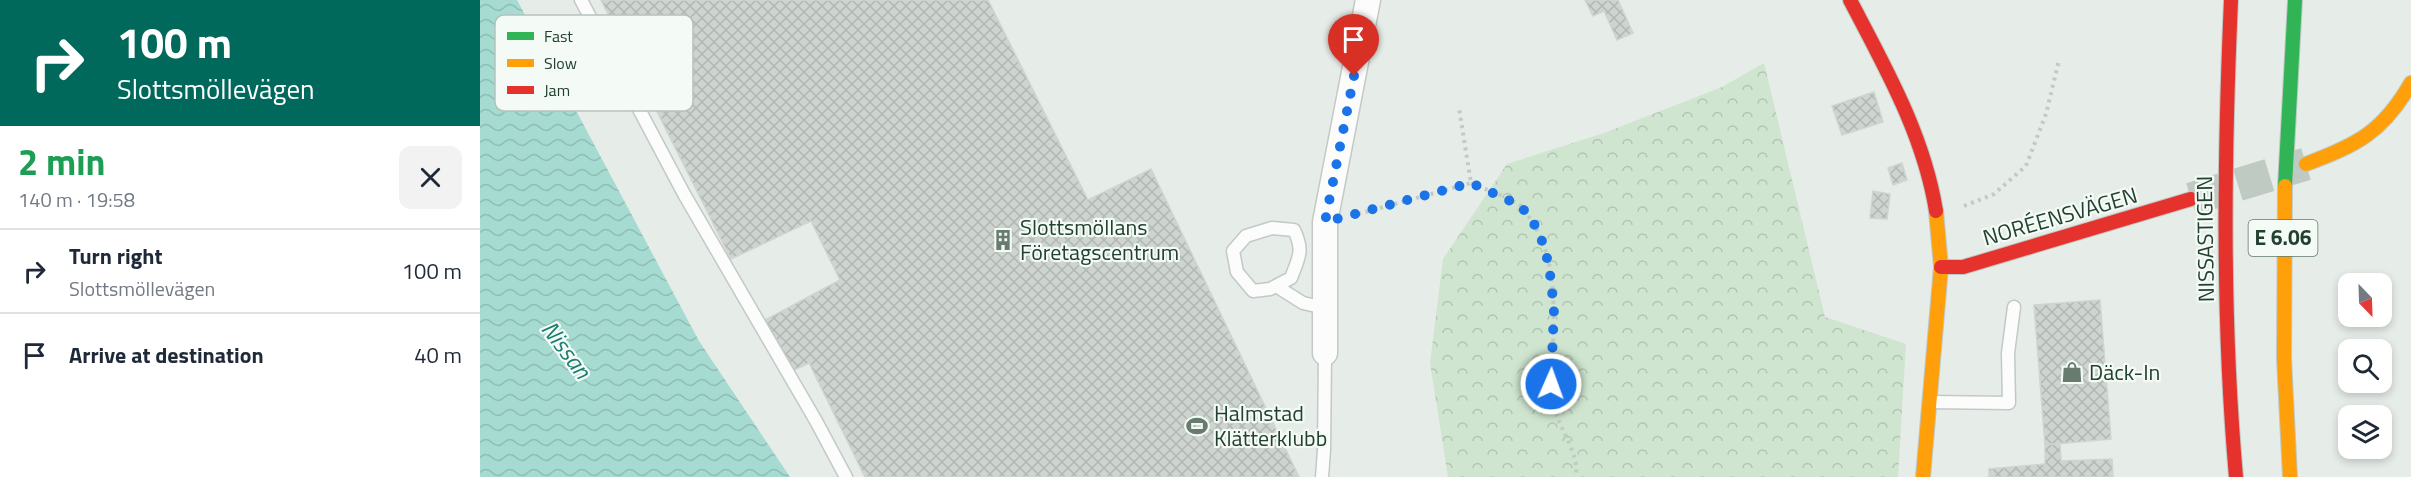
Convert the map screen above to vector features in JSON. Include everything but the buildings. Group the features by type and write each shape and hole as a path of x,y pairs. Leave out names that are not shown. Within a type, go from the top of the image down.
{"main road":[{"path":"1850,0 1922,148 1941,235 1941,267 1923,477"},
{"name":"NISSASTIGEN","path":"2231,0 2225,123 2224,222 2230,418 2236,477"},
{"name":"E 6.06","path":"2290,477 2284,357 2283,231 2287,118 2295,0"},
{"path":"2306,164 2350,147 2384,125 2402,101 2411,83"},
{"name":"NORÉENSVÄGEN","path":"1941,267 1963,267 2191,199"}],"street":[{"path":"1325,353 1325,222 1368,0"}],"lane":[{"path":"581,0 589,15"},
{"path":"640,111 684,194 846,477"},
{"path":"1272,228 1294,230 1301,245 1298,258 1291,278 1276,286 1253,291 1237,272 1233,251 1246,236 1272,228"},
{"path":"1276,286 1303,303 1325,308"},
{"path":"1928,402 2009,403 2008,353 2014,308"},
{"path":"1322,477 1325,353"}],"path":[{"path":"1938,217 1994,194 2026,166 2046,114 2059,60"},
{"path":"1459,108 1471,183"},
{"path":"1325,222 1471,183 1521,206 1539,231 1549,265 1554,309 1551,384 1556,413 1570,446 1577,471 1575,477"}],"green space":[{"path":"1764,63 1825,317 1906,344 1898,477 1448,477 1430,363 1443,259 1507,164 1604,133 1722,87"}],"water":[{"name":"Nissan","path":"480,0 517,0 525,15 495,15 495,111 576,111 699,341 790,477 480,477"}],"tunnel":[{"path":"2191,199 2306,164"}],"traffic: fast":[{"path":"2285,186 2295,0"}],"traffic: slow":[{"path":"2306,164 2340,150 2367,135 2390,114 2411,83"},
{"path":"2285,186 2284,358 2290,477"},
{"path":"1923,477 1941,267 1936,211"}],"traffic: jam":[{"path":"1850,0 1902,102 1922,155 1936,211"},
{"path":"2231,0 2227,119 2226,298 2236,477"},
{"path":"1941,267 1963,267 2191,199"}],"place":[{"name":"Slottsmöllans Företagscentrum","path":"1003,240"},
{"name":"Däck-In","path":"2072,372"},
{"name":"Halmstad Klätterklubb","path":"1197,426"}],"route":[{"path":"1354,76 1325,222 1471,183 1521,206 1539,231 1549,265 1554,309 1551,384"}]}
